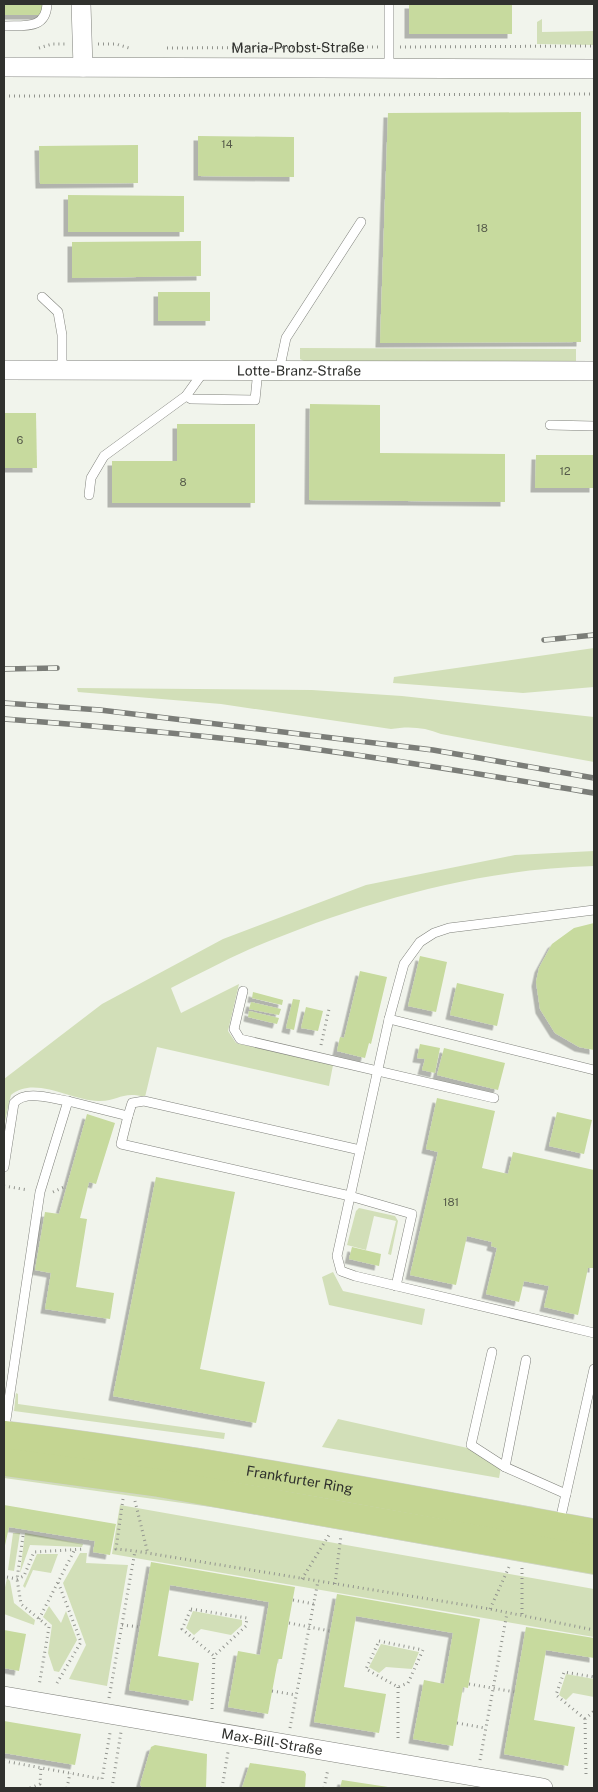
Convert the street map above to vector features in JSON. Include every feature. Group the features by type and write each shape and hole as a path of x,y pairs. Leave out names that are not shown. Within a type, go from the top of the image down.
{"main road":[{"name":"Frankfurter Ring","path":"4,1435 191,1461 594,1533"},
{"name":"Frankfurter Ring","path":"4,1462 159,1483 594,1560"}],"street":[{"path":"81,4 83,67"},
{"name":"Maria-Probst-Straße","path":"4,67 594,69"},
{"name":"Lotte-Branz-Straße","path":"4,370 594,372"},
{"name":"Max-Bill-Straße","path":"4,1696 543,1788"}],"lane":[{"path":"4,26 34,24 42,21 46,17 47,4"},
{"path":"389,68 390,4"},
{"path":"279,370 286,338 361,222"},
{"path":"42,296 58,312 62,335 62,370"},
{"path":"88,495 91,478 104,456 186,396 204,370"},
{"path":"186,396 191,399 255,400 258,370"},
{"path":"550,425 594,426"},
{"path":"594,910 449,928 434,933 420,942 404,964 389,1020 337,1256 341,1271 594,1333"},
{"path":"244,991 234,1030 240,1039 494,1098"},
{"path":"389,1020 594,1070"},
{"path":"4,1167 14,1103 17,1099 28,1096 68,1101 128,1116"},
{"path":"4,1435 8,1375 40,1192 68,1101"},
{"path":"360,1150 144,1101 132,1103 121,1144 350,1196 412,1214 396,1286"},
{"path":"492,1352 471,1445 505,1467 566,1494"},
{"path":"505,1467 526,1360"},
{"path":"559,1526 594,1369"}],"path":[{"path":"38,49 52,44 116,44 128,48 138,48"},
{"name":"Maria-Probst-Straße","path":"158,48 527,48 594,46"},
{"path":"4,96 594,94"},
{"path":"318,1057 329,1009"},
{"path":"123,1498 116,1549 490,1609 594,1630"},
{"path":"135,1500 148,1554"},
{"path":"302,1579 330,1533"},
{"path":"335,1584 341,1535"},
{"path":"23,1536 17,1579 21,1604 48,1627 37,1701"},
{"path":"39,1619 74,1550"},
{"path":"7,1577 17,1579 24,1576 34,1552 85,1550"},
{"path":"112,1788 115,1714 122,1625 135,1552"},
{"path":"490,1609 510,1565"},
{"path":"522,1567 522,1616"},
{"path":"288,1744 318,1581"},
{"path":"57,1683 81,1642 58,1582"},
{"path":"293,1600 314,1604"},
{"path":"212,1710 214,1656 246,1626 248,1618 191,1609 182,1629 214,1656"},
{"path":"477,1776 507,1612"},
{"path":"289,1624 330,1631"},
{"path":"122,1625 140,1627"},
{"path":"379,1641 423,1650 408,1683 398,1687 366,1669 379,1641"},
{"path":"586,1774 585,1719 556,1695 564,1672 594,1677"},
{"path":"469,1684 515,1692"},
{"path":"398,1687 398,1742"},
{"path":"272,1691 296,1695"},
{"path":"585,1719 594,1711"},
{"path":"457,1723 486,1728"},
{"path":"4,1762 102,1779 110,1733"},
{"path":"222,1788 228,1752"},
{"path":"30,1788 40,1786 41,1768"},
{"path":"324,1788 328,1769"},
{"path":"67,1788 70,1774"}],"green space":[{"path":"542,19 542,32 594,31 594,45 537,44 537,22"},
{"path":"300,348 576,349 576,364 310,364 300,359"},
{"path":"594,648 594,687 523,693 393,683 394,677"},
{"path":"77,688 312,690 402,696 594,717 594,762 410,727 391,729 221,704 78,692"},
{"path":"594,851 594,866 506,874 462,881 375,903 291,932 250,949 171,988 181,1013 239,984 228,1031 236,1043 333,1065 329,1086 157,1047 145,1097 131,1095 100,1101 78,1098 43,1088 31,1088 11,1095 4,1125 4,1079 102,1004 223,939 366,885 515,855"},
{"path":"359,1208 395,1216 398,1221 391,1255 388,1254 396,1221 374,1216 366,1250 347,1245 356,1211"},
{"path":"333,1272 343,1291 425,1309 422,1325 329,1305 322,1277"},
{"path":"16,1393 18,1394 18,1404 225,1433 224,1439 14,1411"},
{"path":"338,1419 472,1449 501,1467 499,1478 322,1447"},
{"path":"19,1424 200,1448 534,1507 524,1510"},
{"path":"4,1474 164,1495 594,1570 594,1575 218,1508 4,1478"},
{"path":"120,1505 594,1589 594,1637 112,1554"},
{"path":"13,1533 20,1533 14,1571 8,1570"},
{"path":"25,1533 83,1544 82,1547 30,1545 20,1573"},
{"path":"80,1553 87,1553 86,1563 128,1565 107,1686 69,1679 86,1645 63,1583"},
{"path":"37,1554 58,1554 51,1573 33,1570 25,1588 23,1586"},
{"path":"7,1578 10,1581 14,1603 35,1620 34,1625 4,1614 4,1592"},
{"path":"49,1606 61,1623 66,1611 77,1640 59,1672 54,1671 48,1653 52,1625 43,1617"},
{"path":"193,1611 242,1620 242,1625 231,1635 201,1629 194,1635 186,1628"},
{"path":"381,1644 419,1652 412,1669 386,1667 379,1673 369,1667"},
{"path":"566,1674 594,1679 594,1697 573,1693 566,1700 559,1695"}],"building":[{"path":"4,4 44,4 44,15 4,15"},
{"path":"409,4 512,4 512,34 409,34"},
{"path":"581,112 581,342 380,343 388,113"},
{"path":"198,136 294,137 294,177 198,176"},
{"path":"138,145 138,183 40,184 39,146"},
{"path":"68,195 184,196 184,232 68,232"},
{"path":"201,241 201,276 72,278 72,242"},
{"path":"158,292 210,292 210,321 158,321"},
{"path":"310,404 380,405 380,453 505,454 505,502 309,500"},
{"path":"4,413 36,413 37,468 4,468"},
{"path":"177,424 255,424 255,503 112,503 112,461 177,461"},
{"path":"536,455 594,455 594,488 535,488"},
{"path":"594,923 594,1050 579,1047 555,1033 540,1009 536,982 539,968 552,944 574,928"},
{"path":"420,956 447,962 436,1012 408,1006"},
{"path":"360,971 387,977 371,1044 369,1043 365,1058 337,1051 340,1037 344,1038"},
{"path":"457,983 504,994 497,1026 450,1015"},
{"path":"253,992 283,1000 282,1005 252,998"},
{"path":"293,999 300,1000 294,1030 286,1028"},
{"path":"251,1002 281,1009 279,1015 249,1009"},
{"path":"306,1007 323,1011 318,1031 301,1028"},
{"path":"249,1011 279,1018 277,1024 248,1017"},
{"path":"420,1044 440,1048 435,1073 422,1070 425,1059 417,1058"},
{"path":"444,1048 505,1063 498,1090 437,1075"},
{"path":"437,1098 495,1111 482,1168 508,1174 513,1152 594,1170 594,1268 588,1268 578,1315 544,1307 549,1286 524,1281 519,1302 486,1294 497,1248 491,1246 492,1242 467,1236 456,1285 410,1275 438,1152 426,1149"},
{"path":"557,1112 592,1120 584,1154 549,1146"},
{"path":"87,1114 115,1123 96,1184 89,1182 80,1218 87,1219 76,1287 114,1293 110,1319 45,1309 51,1273 35,1270 45,1212 59,1214"},
{"path":"156,1177 235,1192 200,1369 265,1382 256,1423 113,1396"},
{"path":"352,1247 381,1254 379,1266 349,1259"},
{"path":"4,1505 116,1524 110,1555 93,1552 95,1541 9,1527 4,1550"},
{"path":"151,1562 295,1587 282,1659 278,1659 268,1714 228,1707 238,1651 260,1655 269,1602 170,1585 158,1656 199,1663 193,1701 129,1690"},
{"path":"337,1594 480,1619 468,1688 463,1687 453,1746 413,1739 424,1680 444,1684 453,1633 356,1616 344,1687 386,1694 379,1733 314,1722"},
{"path":"526,1627 594,1638 594,1658 546,1650 534,1720 575,1727 568,1766 504,1754"},
{"path":"4,1630 26,1634 19,1671 4,1668"},
{"path":"4,1721 81,1734 75,1765 4,1753"},
{"path":"155,1745 207,1754 206,1788 143,1788 140,1785 151,1747"},
{"path":"250,1763 304,1771 306,1774 305,1788 242,1788"},
{"path":"342,1780 388,1787 388,1788 340,1788"}],"railway":[{"path":"544,640 594,635"},
{"path":"4,669 57,668"},
{"path":"4,703 100,710 433,750 594,778"},
{"path":"4,719 144,730 283,745 400,761 594,793"}]}
